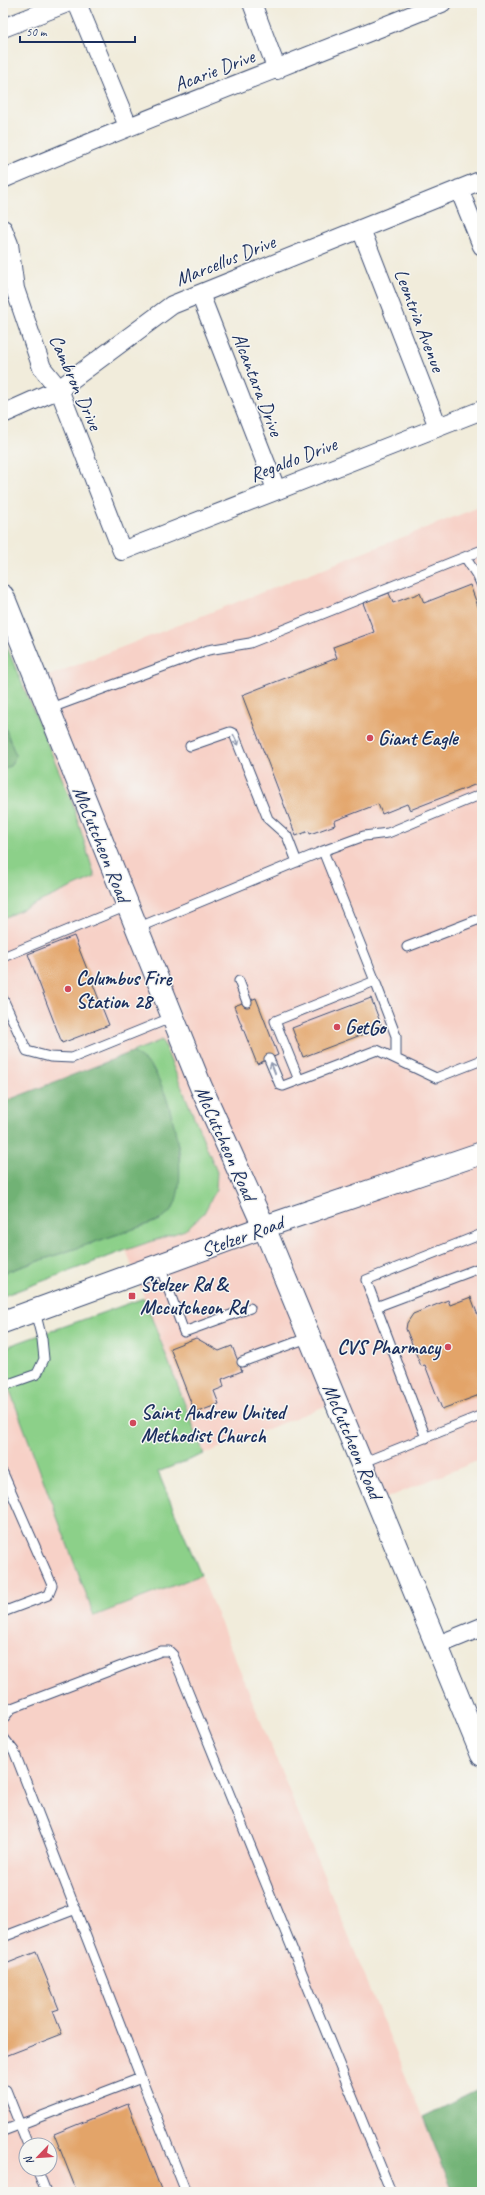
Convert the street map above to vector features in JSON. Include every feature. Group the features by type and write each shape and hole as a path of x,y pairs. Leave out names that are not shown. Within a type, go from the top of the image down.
{"main road":[{"name":"McCutcheon Road","path":"3,596 201,1087 264,1227 481,1750"},
{"name":"Stelzer Road","path":"3,1322 264,1227 482,1153"}],"street":[{"path":"3,28 66,3"},
{"path":"77,3 128,126"},
{"path":"252,3 277,70"},
{"name":"Acarie Drive","path":"3,179 128,126 277,70 418,8 442,3"},
{"name":"Marcellus Drive","path":"3,414 59,389 172,306 482,180"},
{"path":"459,189 482,246"},
{"name":"Cambron Drive","path":"3,229 9,244 15,289 39,360 42,368 59,389 122,551"},
{"name":"Leontria Avenue","path":"361,229 438,427"},
{"name":"Alcantara Drive","path":"200,294 276,489"},
{"name":"Regaldo Drive","path":"122,551 276,489 482,410"},
{"path":"438,1645 482,1627"}],"lane":[{"path":"48,709 208,650 250,643 482,550"},
{"path":"464,557 478,577 482,586"},
{"path":"190,746 230,732 234,734 268,819 287,836 297,862"},
{"path":"137,929 323,851 364,836 388,833 482,794"},
{"path":"323,851 396,1036 396,1058"},
{"path":"3,957 127,906"},
{"path":"407,947 482,918"},
{"path":"239,981 247,1002"},
{"path":"299,1080 275,1021 375,981"},
{"path":"3,999 27,1051 50,1057 72,1058 173,1017"},
{"path":"270,1059 280,1085 283,1086 377,1050 436,1078 482,1060"},
{"path":"426,1438 366,1280 482,1234"},
{"path":"160,1266 184,1332 250,1308"},
{"path":"376,1307 482,1267"},
{"path":"3,1386 37,1374 44,1359 42,1338 35,1311"},
{"path":"242,1362 310,1337"},
{"path":"362,1464 482,1416"},
{"path":"3,1473 7,1490 52,1585 48,1594 3,1612"},
{"path":"3,1719 12,1708 161,1651 169,1652 173,1655 391,2192"},
{"path":"3,1737 14,1751 186,2192"},
{"path":"3,1937 76,1909"},
{"path":"3,2132 141,2078"},
{"path":"3,2091 6,2090 25,2137"},
{"path":"40,2177 46,2192"}],"shaded area":[{"path":"482,506 482,1459 377,1502 338,1401 204,1454 126,1250 185,1230 162,1040 3,1102 3,918 95,877 72,802 23,686"},
{"path":"3,1372 94,1616 201,1575 453,2192 3,2192"}],"green space":[{"path":"3,638 72,802 95,877 3,918 3,769 10,766 15,756 3,722"},
{"path":"3,722 16,756 10,766 3,769"},
{"path":"162,1040 217,1172 216,1190 204,1213 185,1230 126,1250 3,1296 3,1273 160,1220 173,1209 180,1155 166,1096 153,1068 132,1052"},
{"path":"132,1052 153,1069 167,1099 172,1117 179,1157 180,1177 178,1194 173,1208 160,1220 3,1273 3,1102"},
{"path":"144,1298 204,1454 158,1472 201,1575 94,1616 3,1372 3,1348"},
{"path":"482,2088 482,2192 453,2192 423,2117"}],"building":[{"name":"Giant Eagle","path":"470,585 482,617 482,782 410,810 407,804 382,814 378,804 334,821 335,825 310,834 309,831 296,836 242,695 337,658 333,647 374,632 363,603 389,593 393,603 420,593 424,603"},
{"name":"Columbus Fire Station 28","path":"74,936 109,1025 62,1043 28,954"},
{"path":"256,998 278,1055 257,1064 234,1006"},
{"name":"GetGo","path":"371,998 382,1027 303,1057 292,1028"},
{"name":"CVS Pharmacy","path":"471,1297 482,1326 482,1394 442,1409 425,1365 421,1366 406,1329 407,1323 413,1314 448,1300 450,1305"},
{"path":"196,1338 219,1351 232,1346 242,1371 222,1379 224,1387 214,1391 219,1404 195,1413 170,1348"},
{"path":"36,1952 59,2009 53,2011 62,2034 3,2057 3,1965"},
{"path":"128,2104 162,2192 77,2192 58,2144 58,2137 55,2137 54,2134"}],"place":[{"name":"Giant Eagle","path":"370,738"},
{"name":"Columbus Fire Station 28","path":"68,989"},
{"name":"GetGo","path":"337,1027"},
{"name":"Stelzer Rd & Mccutcheon Rd","path":"132,1296"},
{"name":"CVS Pharmacy","path":"448,1347"},
{"name":"Saint Andrew United Methodist Church","path":"133,1423"}]}
